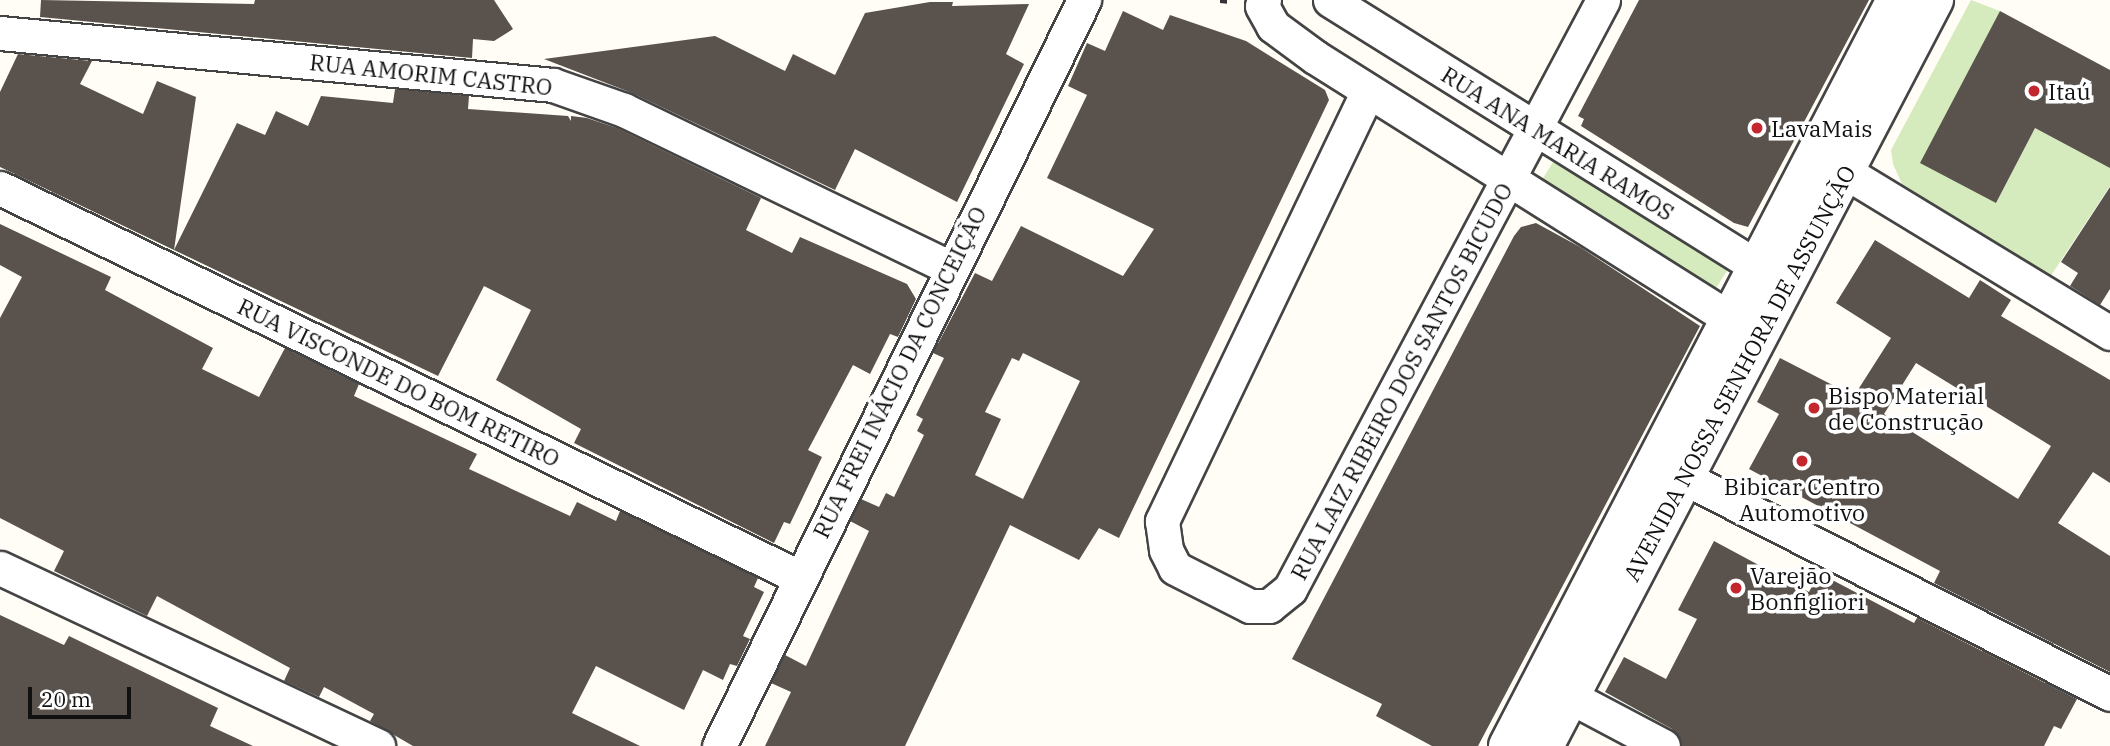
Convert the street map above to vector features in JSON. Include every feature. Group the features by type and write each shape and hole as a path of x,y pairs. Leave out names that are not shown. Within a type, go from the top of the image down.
{"street":[{"name":"RUA FREI INÁCIO DA CONCEIÇÃO","path":"719,746 949,267 1084,0"},
{"path":"1264,0 1262,6 1273,26 1368,91 1744,328"},
{"name":"RUA ANA MARIA RAMOS","path":"1331,0 1771,276"},
{"name":"RUA LAIZ RIBEIRO DOS SANTOS BICUDO","path":"1368,91 1162,521 1164,543 1175,568 1250,606 1269,606 1290,589 1602,0"},
{"name":"AVENIDA NOSSA SENHORA DE ASSUNÇÃO","path":"1830,163 1896,0"},
{"name":"AVENIDA NOSSA SENHORA DE ASSUNÇÃO","path":"1508,746 1555,690 1830,163 1934,0"},
{"name":"RUA AMORIM CASTRO","path":"0,33 553,85 624,110 949,267"},
{"path":"1830,163 2110,333"},
{"name":"RUA VISCONDE DO BOM RETIRO","path":"0,188 799,577"},
{"path":"1670,470 2110,694"},
{"path":"0,568 378,746"},
{"path":"1555,690 1663,746"},
{"name":"AVENIDA NOSSA SENHORA DE ASSUNÇÃO","path":"1544,746 1555,690"}],"green space":[{"path":"1971,0 2000,11 1996,203 2035,128 2110,166 2110,186 2050,277 1902,184 1893,164 1891,150"},
{"path":"1555,159 1729,268 1714,291 1540,183"}],"building":[{"path":"41,0 254,4 255,0 494,0 513,29 494,41 473,39 472,58 40,17"},
{"path":"1639,0 1869,0 1748,227 1734,223 1581,126 1584,119 1578,116"},
{"path":"930,2 953,2 952,6 1029,4 1006,54 1024,64 957,202 855,149 835,190 632,93 544,59 715,36 785,71 793,54 835,75 865,13"},
{"path":"1123,11 1163,30 1170,15 1246,41 1325,90 1329,100 1119,538 1099,528 1079,560 1010,525 905,746 765,746 791,692 771,683 785,655 806,666 869,531 850,521 861,499 879,507 886,493 894,497 924,435 917,431 923,419 916,415 944,358 933,353 975,273 992,281 1021,226 1123,276 1154,229 1047,178 1087,95 1068,86 1087,43 1105,51","holes":["1023,353 1080,381 1023,499 975,475 1001,419 985,412 1012,358 1019,361"]},
{"name":"Itaú","path":"2000,11 2110,70 2110,168 2035,128 1996,203 1920,163"},
{"path":"18,54 92,61 80,84 143,114 157,81 196,97 174,250 0,167 0,92"},
{"path":"395,89 469,96 468,109 568,116 571,121 571,116 587,118 617,128 761,198 746,230 792,253 800,237 907,284 916,299 898,337 890,334 870,374 853,365 808,450 822,457 790,524 784,522 774,543 574,443 581,429 496,380 531,310 484,286 438,376 174,250 237,123 265,135 276,111 308,126 321,96 393,103"},
{"path":"2110,187 2110,289 2100,305 2070,286 2078,273 2061,262"},
{"path":"1536,223 1580,247 1700,326 1478,746 1432,746 1376,716 1382,704 1292,659 1514,236 1521,227"},
{"path":"0,224 111,277 105,290 213,348 202,369 259,397 285,348 359,384 354,396 477,454 469,469 570,516 577,502 616,521 620,511 758,578 754,587 764,592 743,636 750,639 737,666 730,664 723,680 703,670 684,710 596,666 572,713 640,746 413,746 370,721 374,714 324,687 319,697 284,681 290,668 157,596 147,616 54,571 64,551 0,518 0,318 22,277 0,265"},
{"path":"1875,240 1969,298 1980,280 2011,300 2001,316 2110,380 2110,483 2093,472 2058,523 2110,556 2110,672 1934,583 1940,571 1749,469 1779,414 1757,402 1780,358 1854,396 1891,338 1836,303","holes":["1916,363 2051,446 2018,499 1884,414"]},
{"path":"1714,541 1809,592 1819,573 1914,623 1917,618 2077,699 2061,729 2054,726 2044,746 1682,746 1672,729 1605,692 1624,657 1666,679 1697,619 1678,610"},
{"path":"0,615 64,645 69,636 218,708 210,726 253,746 0,746"}],"place":[{"name":"Itaú","path":"2034,91"},
{"name":"LavaMais","path":"1757,128"},
{"name":"Bispo Material de Construção","path":"1814,408"},
{"name":"Bibicar Centro Automotivo","path":"1802,461"},
{"name":"Varejão Bonfigliori","path":"1736,588"}]}
